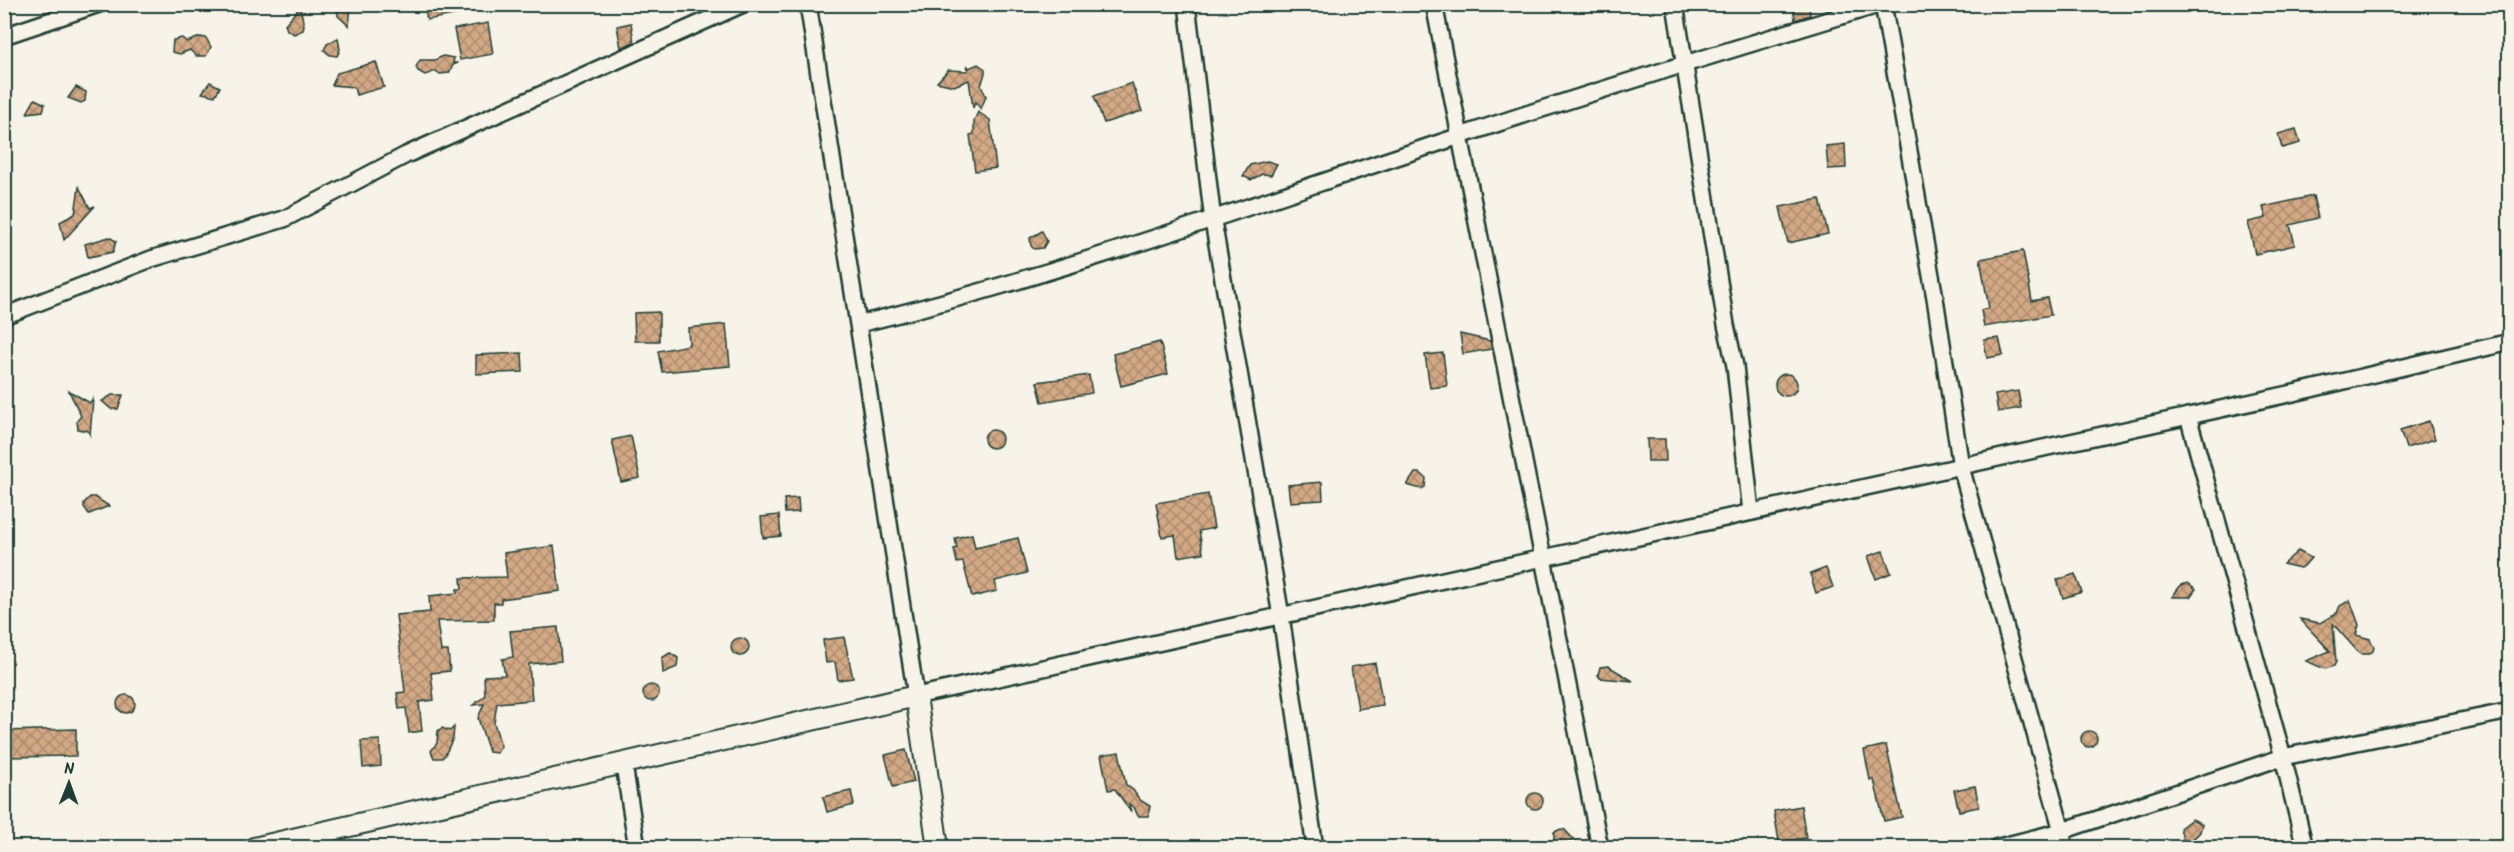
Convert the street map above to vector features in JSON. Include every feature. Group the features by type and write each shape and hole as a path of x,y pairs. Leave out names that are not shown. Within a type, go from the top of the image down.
{"street":[{"path":"4,36 99,4"},
{"path":"4,315 151,259 284,219 406,155 743,4"},
{"path":"808,4 938,848"},
{"path":"1187,4 1213,221 1281,616 1315,848"},
{"path":"1434,4 1600,848"},
{"path":"1675,4 1726,325 1736,366 1751,512"},
{"path":"859,324 1213,221 1459,136 1686,63 1882,4 1935,298 1961,467 2062,831 2064,848"},
{"path":"254,848 624,765 916,696 1961,467 2510,342"},
{"path":"2188,416 2283,757 2305,848"},
{"path":"1995,848 2062,831 2283,757 2510,711"},
{"path":"624,765 636,848"}],"building":[{"path":"341,4 351,7 349,26 338,16 337,8"},
{"path":"424,4 470,4 470,12 427,20"},
{"path":"1793,4 1809,4 1810,15 1795,20"},
{"path":"300,7 303,30 294,34 287,30 285,24"},
{"path":"488,23 493,54 460,60 454,29"},
{"path":"631,23 634,42 621,48 617,26"},
{"path":"200,37 206,38 211,47 206,56 196,56 190,50 180,54 172,52 173,40 182,38 187,42"},
{"path":"338,38 340,50 337,56 330,55 324,50 327,44"},
{"path":"443,56 454,58 453,63 458,63 453,65 449,73 440,74 436,71 425,75 416,67 420,60 435,60"},
{"path":"376,62 384,87 356,95 354,87 332,85 337,73"},
{"path":"978,64 985,69 981,86 986,96 981,109 975,102 973,108 969,80 954,86 937,82 948,70 968,71 967,65 969,68"},
{"path":"210,82 220,87 215,96 202,93"},
{"path":"1132,83 1142,111 1104,123 1094,96"},
{"path":"76,87 86,92 85,101 81,103 68,98"},
{"path":"35,99 45,104 43,111 27,113"},
{"path":"978,112 990,120 996,168 975,171 970,135 974,134 974,121"},
{"path":"2296,129 2300,143 2282,148 2278,134"},
{"path":"1845,144 1846,168 1828,169 1826,146"},
{"path":"1267,161 1277,164 1271,175 1262,174 1251,180 1243,176 1250,165"},
{"path":"79,187 90,208 95,206 64,240 60,222 75,214"},
{"path":"2313,196 2318,218 2290,225 2295,245 2255,254 2248,222 2266,218 2263,207"},
{"path":"1820,199 1828,234 1788,243 1780,207"},
{"path":"1042,231 1047,241 1043,248 1034,249 1030,238"},
{"path":"109,237 116,241 113,252 88,257 85,244"},
{"path":"2023,251 2032,301 2047,298 2051,315 1984,327 1981,310 1989,308 1980,259"},
{"path":"659,312 659,341 635,341 634,313"},
{"path":"726,324 730,366 662,372 658,351 689,345 688,328"},
{"path":"1460,334 1490,341 1492,349 1463,354"},
{"path":"1999,338 2003,355 1987,358 1984,340"},
{"path":"1160,342 1168,374 1121,386 1113,354"},
{"path":"522,353 523,372 476,374 476,355"},
{"path":"1443,353 1447,386 1430,388 1425,355"},
{"path":"1786,374 1794,377 1797,385 1794,393 1786,396 1778,393 1775,385 1778,377"},
{"path":"1089,375 1092,393 1042,402 1037,382"},
{"path":"69,391 90,403 93,399 90,435 88,431 78,429 77,421 81,416"},
{"path":"2018,391 2021,408 1998,412 1995,395"},
{"path":"112,395 123,395 118,409 111,409 102,401"},
{"path":"2429,421 2435,439 2406,448 2400,430"},
{"path":"989,430 997,430 1002,435 1000,446 989,448 984,443 984,435"},
{"path":"631,436 640,478 621,482 612,440"},
{"path":"1647,439 1665,439 1666,461 1648,461"},
{"path":"1415,473 1420,473 1426,478 1425,487 1421,489 1407,485"},
{"path":"1322,482 1323,500 1290,502 1288,485"},
{"path":"1208,494 1214,528 1199,531 1203,553 1178,557 1175,535 1162,537 1156,503"},
{"path":"90,497 95,497 109,506 89,514 84,503"},
{"path":"798,498 799,512 785,513 784,499"},
{"path":"779,515 781,536 763,538 761,517"},
{"path":"972,534 975,548 1018,538 1027,573 995,581 997,591 972,597 963,562 957,563 954,549 957,548 955,538"},
{"path":"554,546 560,591 501,599 501,603 494,603 494,620 437,621 441,651 448,651 450,671 431,673 434,700 419,702 422,731 409,733 406,708 399,709 397,693 405,692 396,615 430,612 429,596 457,593 457,589 462,589 461,578 507,577 504,553"},
{"path":"1883,551 1891,573 1876,579 1868,556"},
{"path":"2298,551 2311,558 2304,566 2300,568 2283,564"},
{"path":"1826,568 1833,587 1816,593 1810,574"},
{"path":"2075,574 2082,592 2063,598 2057,580"},
{"path":"2188,583 2196,589 2190,597 2172,597 2181,585"},
{"path":"2350,600 2359,625 2356,635 2370,639 2374,647 2373,651 2369,654 2360,654 2333,624 2336,662 2334,666 2325,669 2306,661 2330,651 2300,619 2320,623 2337,613 2340,606"},
{"path":"558,627 561,661 529,664 532,700 497,703 494,723 501,746 497,753 489,752 478,718 484,704 473,705 485,696 484,676 505,675 502,659 513,657 510,631"},
{"path":"844,637 853,678 838,680 835,662 826,663 823,640"},
{"path":"740,638 746,641 749,647 746,653 740,656 734,653 731,647 734,641"},
{"path":"670,653 678,658 677,667 663,673 662,658"},
{"path":"1375,663 1383,705 1358,709 1351,667"},
{"path":"1608,666 1633,681 1600,678 1598,675 1600,667"},
{"path":"651,685 659,693 651,701 643,693"},
{"path":"126,695 132,698 135,704 132,710 126,713 120,710 117,704 120,698"},
{"path":"454,727 453,738 445,755 442,758 434,758 431,751 437,743 438,731 442,728 450,731"},
{"path":"76,729 76,756 4,757 4,731"},
{"path":"2089,731 2095,733 2097,739 2095,745 2089,747 2083,745 2081,739 2083,733"},
{"path":"380,740 381,766 363,768 361,741"},
{"path":"1886,745 1902,817 1884,821 1874,780 1870,780 1864,750"},
{"path":"906,750 914,782 893,787 885,755"},
{"path":"1119,752 1126,785 1140,800 1150,806 1148,816 1138,816 1134,807 1129,804 1131,812 1115,789 1108,790 1101,755"},
{"path":"1975,786 1979,807 1959,811 1954,790"},
{"path":"851,791 854,805 827,812 823,797"},
{"path":"1532,793 1538,793 1543,801 1541,807 1532,809 1527,804 1527,798"},
{"path":"1801,806 1806,838 1779,842 1774,811"},
{"path":"2192,819 2202,824 2200,832 2185,847 2180,828"},
{"path":"1565,830 1575,841 1557,843 1554,840 1554,832"}]}
